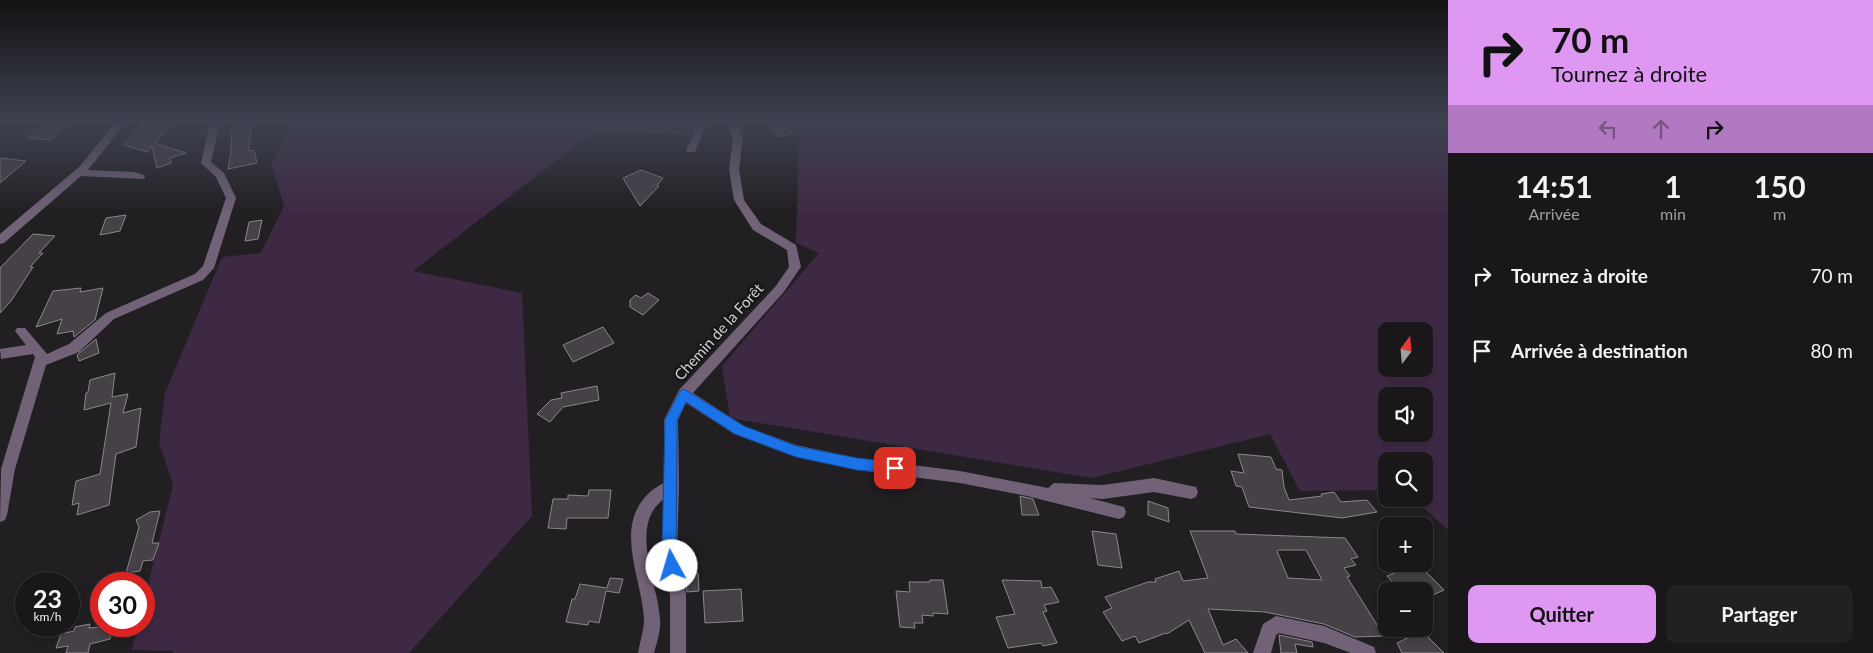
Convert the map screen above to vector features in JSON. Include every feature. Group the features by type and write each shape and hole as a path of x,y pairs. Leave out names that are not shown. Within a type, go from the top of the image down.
{"street":[{"path":"0,240 79,173 96,152"},
{"path":"1,354 39,356 74,348 110,316 199,277 208,268 231,198 220,175 206,163 208,152"},
{"name":"Chemin de la Forêt","path":"678,653 678,594 669,552 672,485 671,420 684,394 779,290 795,267 792,248 757,227 740,200 734,170 736,152"},
{"path":"79,173 134,175 140,177"},
{"path":"21,331 39,356"},
{"path":"0,515 4,470 39,356"},
{"path":"684,394 739,430 796,451 857,464 915,470 1027,490 1119,512"},
{"path":"646,653 652,620 637,534 641,516 661,491 672,485"},
{"path":"1027,490 1103,492 1154,485 1191,492"},
{"path":"1261,653 1269,630 1276,624 1307,629 1332,637 1368,653"}],"shaded area":[{"path":"277,152 567,152 413,271 522,293 532,516 409,653 173,653 173,651 132,650 135,637 155,637 155,572 151,572 173,485 159,442 165,393 222,257 261,253 284,206 271,163"},
{"path":"798,152 1448,152 1448,530 1423,507 1433,507 1433,452 1378,452 1378,490 1300,491 1270,434 1092,478 730,418 722,366 819,253 796,243"}],"building":[{"path":"153,152 186,153 170,158 171,163 157,168"},
{"path":"231,152 255,152 257,163 228,169"},
{"path":"0,158 26,161 0,183"},
{"path":"641,170 663,178 657,185 659,186 640,206 623,178"},
{"path":"126,215 120,231 100,235 106,218"},
{"path":"262,220 258,239 245,241 249,222"},
{"path":"33,234 55,236 39,253 43,253 30,267 33,267 11,301 0,313 0,268"},
{"path":"81,288 80,292 103,288 95,320 74,337 73,331 57,334 62,319 36,327 53,291"},
{"path":"648,293 659,300 643,315 630,307 630,300 636,295 641,298"},
{"path":"603,327 614,343 573,362 563,345"},
{"path":"96,339 99,353 79,361 77,355"},
{"path":"115,373 112,397 128,394 123,413 141,408 136,447 116,454 109,505 77,515 79,503 72,505 76,481 100,474 111,403 84,410 86,393 88,392 90,380"},
{"path":"597,386 599,400 563,407 550,422 537,414 551,400 562,398 561,393"},
{"path":"1238,454 1271,457 1276,469 1282,470 1284,487 1289,500 1322,496 1321,494 1334,492 1341,502 1367,500 1377,512 1342,518 1249,507 1242,487 1236,486 1231,471 1244,473"},
{"path":"589,490 611,490 608,518 567,518 566,529 548,528 553,499 568,499 568,495 588,496"},
{"path":"1020,496 1033,499 1039,515 1022,515"},
{"path":"1148,501 1168,508 1169,522 1148,515"},
{"path":"160,511 152,543 159,543 153,560 143,561 140,571 126,572 139,527 136,520 150,512"},
{"path":"1092,531 1116,534 1122,568 1098,565"},
{"path":"1190,531 1235,531 1236,534 1345,538 1358,557 1351,559 1356,565 1344,568 1350,576 1347,577 1378,626 1378,636 1355,637 1324,624 1265,612 1208,609 1223,645 1236,639 1248,653 1205,653 1189,620 1167,634 1139,643 1135,636 1122,641 1103,612 1112,608 1105,597 1148,582 1156,582 1155,579 1179,571 1183,581 1208,578","holes":["1306,550 1322,580 1288,578 1277,551"]},
{"path":"1397,572 1426,572 1444,590 1433,595 1433,582 1393,582 1387,576"},
{"path":"698,573 699,591 687,592 684,575"},
{"path":"610,578 623,579 619,593 606,591 599,623 589,621 588,625 566,622 572,599 575,599 580,584 607,588"},
{"path":"930,580 943,580 948,614 933,613 933,616 922,615 923,623 914,623 915,628 900,627 896,591 910,592 909,582 930,582"},
{"path":"1002,580 1041,581 1042,588 1051,587 1059,602 1044,605 1047,611 1043,612 1057,643 1043,646 1041,643 1008,648 996,617 1015,614"},
{"path":"741,589 743,621 705,623 703,591"},
{"path":"90,624 90,637 110,637 110,639 90,644 88,653 66,653 68,646 56,648 60,637 80,637 80,626"},
{"path":"1279,635 1312,642 1313,647 1295,644 1297,653 1281,653"},
{"path":"1410,637 1428,637 1444,653 1402,653 1397,643"}],"route":[{"path":"672,566 669,552 672,485 671,420 684,394 739,430 796,451 857,464 895,468"}]}
